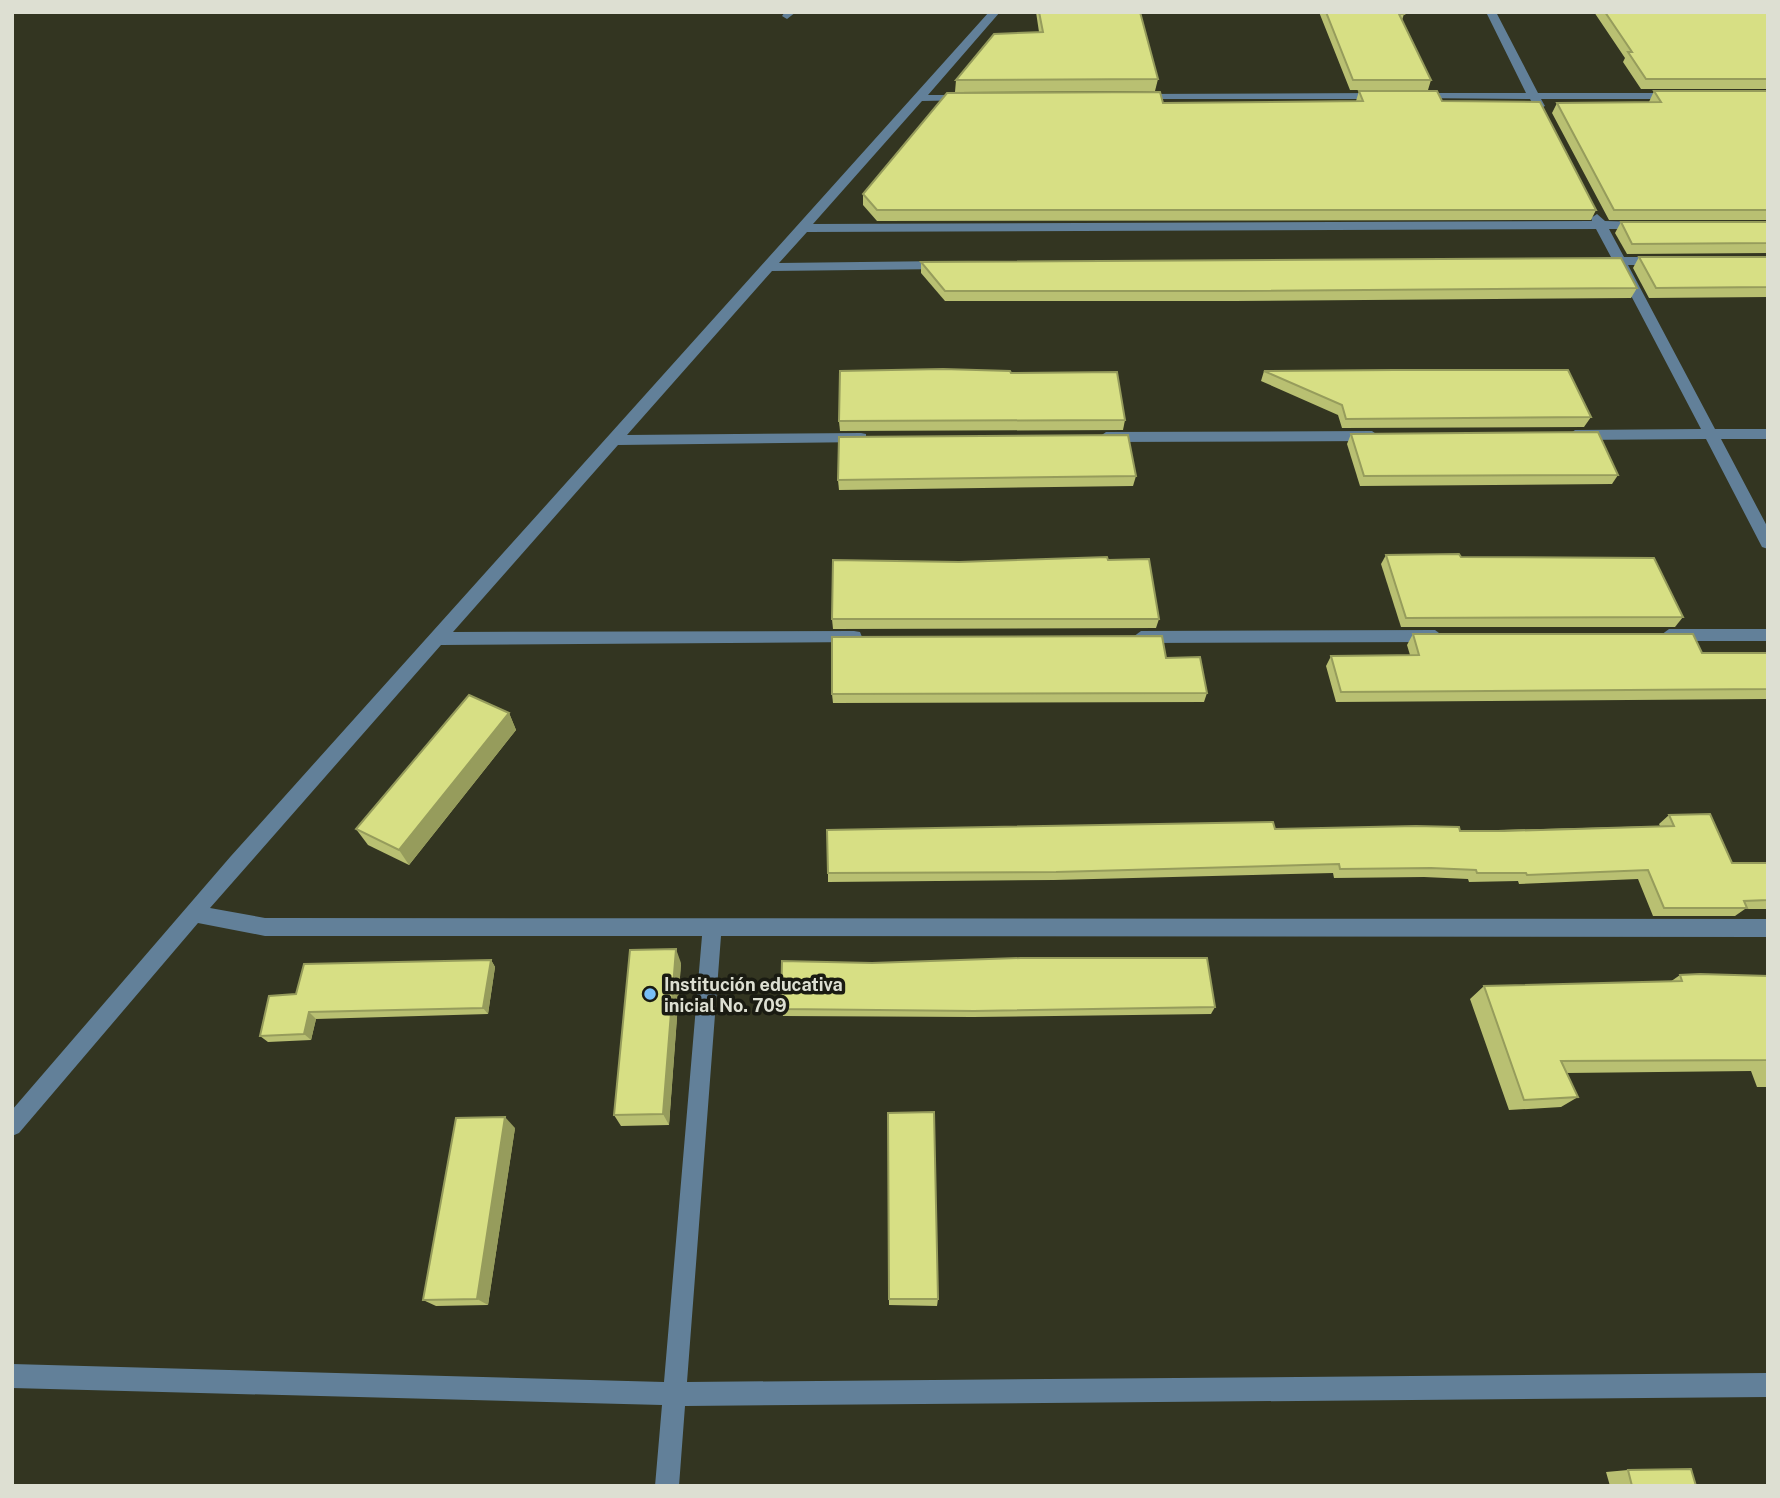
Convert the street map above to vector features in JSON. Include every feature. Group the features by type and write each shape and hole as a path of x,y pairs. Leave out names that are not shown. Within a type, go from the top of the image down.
{"street":[{"path":"12,1126 437,639 995,12"},
{"path":"1491,12 1546,120"},
{"path":"1123,97 1397,96"},
{"path":"1411,96 1685,96"},
{"path":"918,98 986,97"},
{"path":"1588,202 1768,543"},
{"path":"800,228 1656,225"},
{"path":"1591,261 1673,260"},
{"path":"769,267 964,265"},
{"path":"1558,435 1768,434"},
{"path":"1086,437 1391,436"},
{"path":"615,440 878,438"},
{"path":"1657,635 1768,635"},
{"path":"1130,637 1449,636"},
{"path":"437,639 867,637"},
{"path":"196,914 265,927 1768,928"},
{"path":"667,1486 712,928"},
{"path":"12,1376 673,1394 1768,1385"}],"building":[{"path":"1039,12 1140,12 1158,79 956,80 994,34 1043,32"},
{"path":"1326,12 1403,12 1404,14 1399,14 1431,80 1353,80"},
{"path":"1605,12 1768,12 1768,79 1646,79 1628,52 1632,52"},
{"path":"1359,91 1437,91 1442,101 1540,102 1596,210 877,210 863,194 947,93 1160,92 1163,103 1363,101"},
{"path":"1654,91 1768,91 1768,210 1614,210 1557,103 1661,102"},
{"path":"1621,222 1768,222 1768,243 1632,244"},
{"path":"1639,257 1768,257 1768,287 1656,288"},
{"path":"1621,258 1637,288 945,291 921,262"},
{"path":"943,369 1011,373 1117,372 1125,420 839,421 840,371"},
{"path":"1568,370 1591,417 1346,419 1342,405 1264,371"},
{"path":"1598,432 1618,475 1364,476 1351,434"},
{"path":"1128,435 1136,476 838,480 839,437"},
{"path":"1459,554 1461,557 1654,558 1683,617 1406,618 1386,555"},
{"path":"1107,557 1108,560 1149,559 1159,619 832,619 833,560 959,562"},
{"path":"1413,634 1693,634 1702,653 1768,653 1768,689 1341,692 1331,656 1419,655"},
{"path":"1162,636 1166,658 1200,657 1207,693 832,694 832,637"},
{"path":"469,695 509,713 399,850 356,829"},
{"path":"1710,814 1732,863 1768,863 1768,900 1744,901 1747,908 1664,908 1648,870 1527,875 1431,868 1340,869 1339,864 1056,872 828,873 827,830 1273,822 1275,829 1416,826 1459,827 1460,831 1504,831 1674,826 1669,815"},
{"path":"676,949 663,1114 614,1115 630,950"},
{"path":"1021,958 1207,958 1215,1007 974,1011 781,1009 782,961 872,963"},
{"path":"491,960 483,1008 309,1012 304,1034 260,1036 269,996 296,994 304,964"},
{"path":"1680,975 1768,976 1768,1060 1561,1061 1578,1097 1524,1100 1484,986 1682,981"},
{"path":"934,1112 938,1299 889,1299 888,1113"},
{"path":"505,1117 477,1299 423,1300 456,1118"},
{"path":"1691,1469 1696,1486 1632,1486 1628,1470"}],"place":[{"name":"Institución educativa inicial No. 709","path":"650,994"}]}
